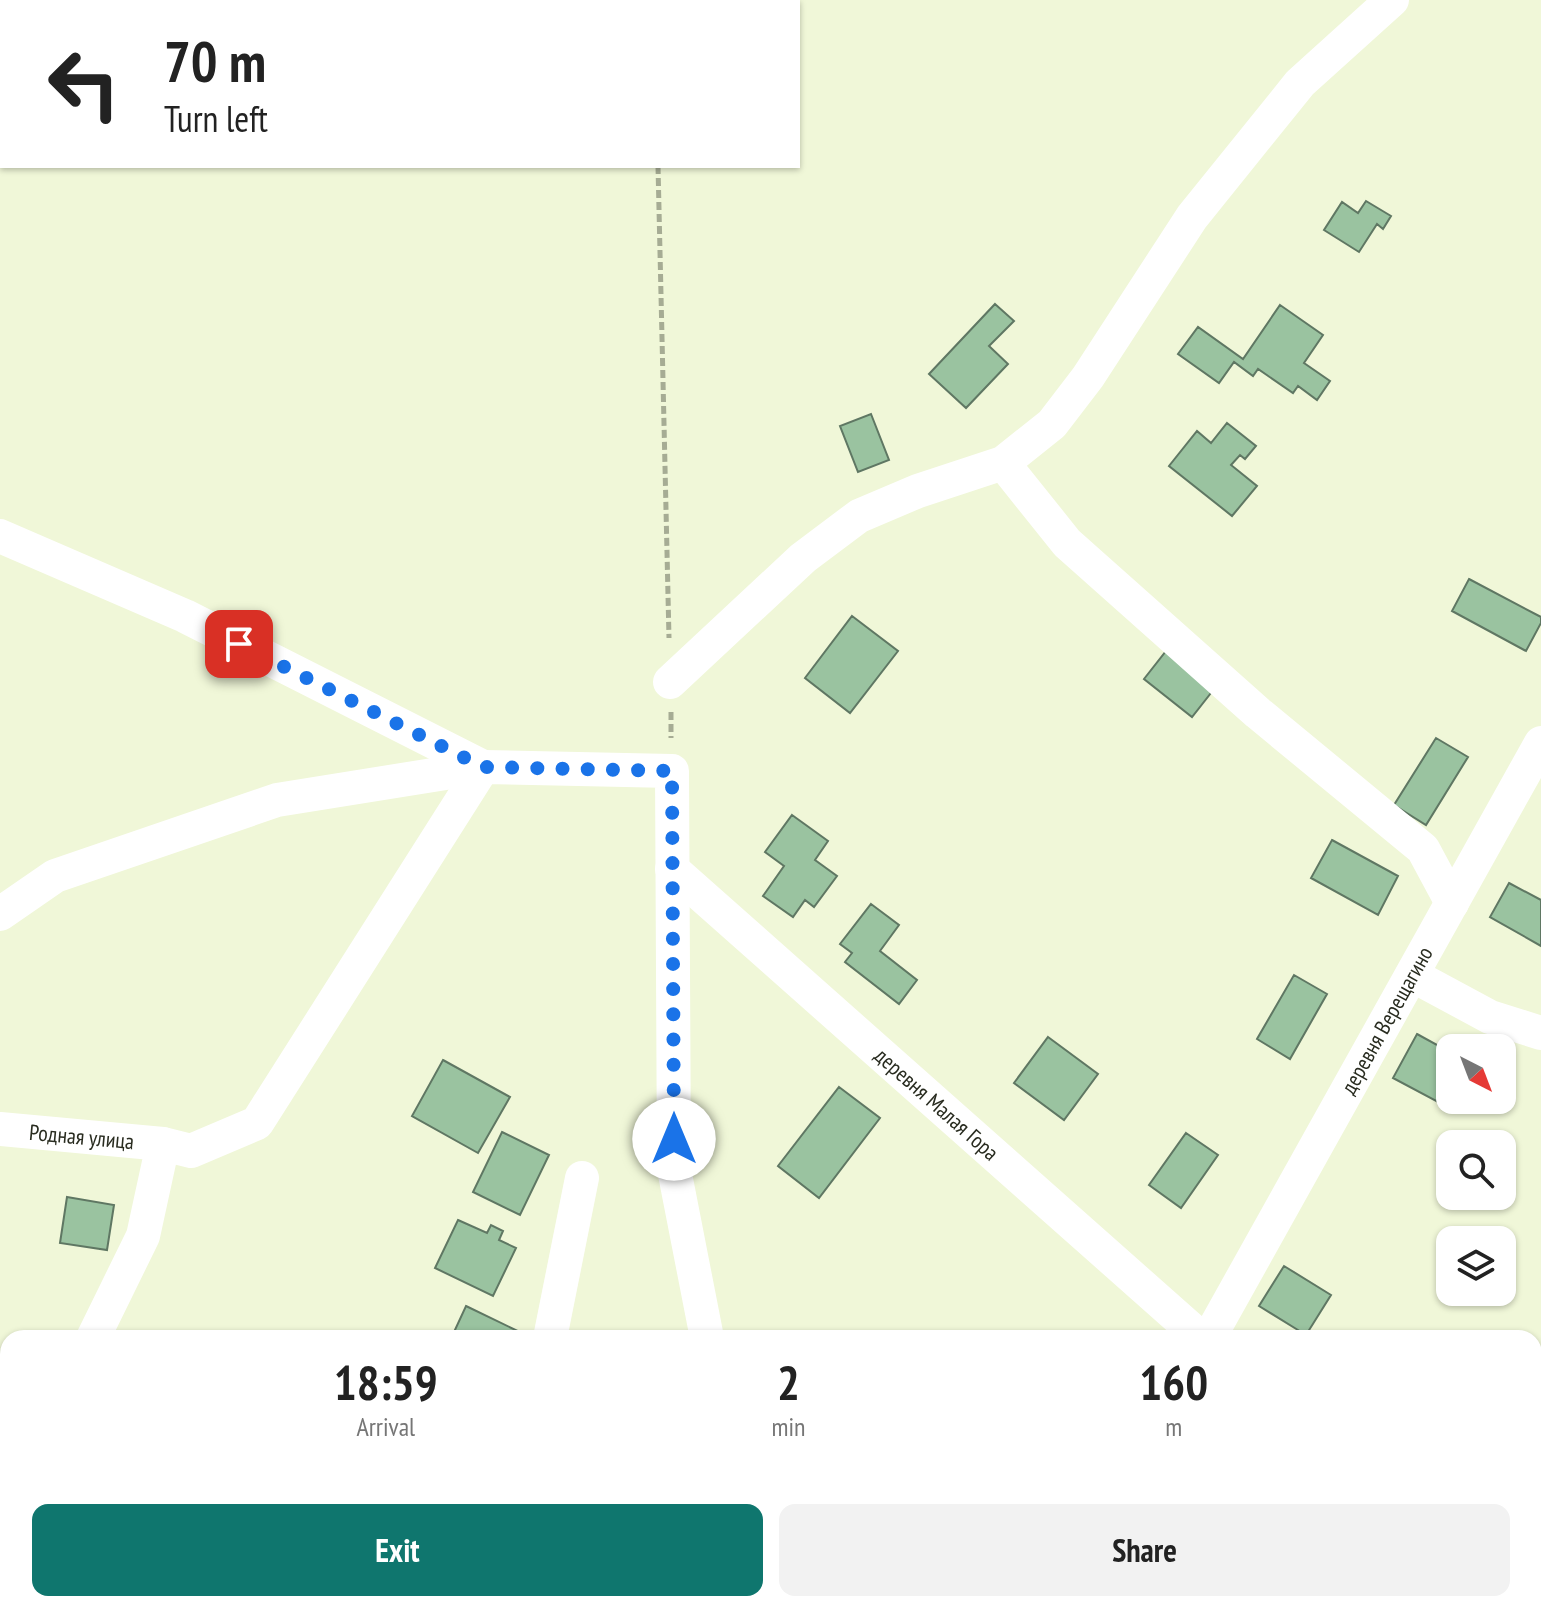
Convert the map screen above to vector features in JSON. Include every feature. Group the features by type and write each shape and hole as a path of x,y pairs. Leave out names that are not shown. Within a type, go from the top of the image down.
{"street":[{"path":"670,682 803,558 859,516 918,491 1003,463 1052,424 1088,377 1192,217 1300,83 1392,0"},
{"path":"1003,463 1067,543 1258,713 1423,849 1452,903"},
{"path":"0,536 185,616 483,767"},
{"name":"деревня Верещагино","path":"1213,1330 1541,743"},
{"path":"0,914 55,876 277,800 483,767 672,771 674,1169 705,1330"},
{"name":"Родная улица","path":"0,1129 163,1144 191,1151 257,1123 483,767"},
{"name":"деревня Малая Гора","path":"672,869 1192,1330"},
{"path":"1412,975 1490,1017 1541,1033"},
{"path":"97,1330 143,1236 163,1144"},
{"path":"552,1330 582,1178"}],"path":[{"path":"658,168 672,771"}],"building":[{"path":"1366,201 1391,216 1383,229 1377,224 1359,252 1324,230 1342,202 1358,213"},
{"path":"995,304 1014,321 989,346 1008,364 966,408 929,374"},
{"path":"1280,305 1323,335 1304,363 1330,381 1317,400 1298,386 1293,393 1258,369 1253,376 1234,362 1219,383 1178,354 1198,327 1243,359"},
{"path":"871,414 889,460 858,472 840,426"},
{"path":"1227,423 1256,446 1245,459 1240,455 1231,465 1257,486 1232,516 1169,466 1197,431 1211,443"},
{"path":"1469,579 1541,617 1541,623 1526,651 1452,611"},
{"path":"852,616 898,651 850,713 805,678"},
{"path":"1170,646 1218,684 1192,717 1144,679"},
{"path":"1436,738 1468,757 1426,825 1394,805"},
{"path":"792,815 828,841 815,860 837,876 814,907 805,900 793,917 763,896 784,866 765,852"},
{"path":"1332,840 1398,876 1378,915 1311,878"},
{"path":"1509,883 1541,900 1541,946 1490,917"},
{"path":"871,904 899,925 880,951 917,980 899,1004 845,962 852,953 840,944"},
{"path":"1294,975 1327,994 1290,1059 1257,1039"},
{"path":"1417,1034 1436,1044 1436,1101 1393,1078"},
{"path":"1048,1037 1098,1074 1064,1120 1014,1083"},
{"path":"443,1060 510,1097 478,1153 412,1116"},
{"path":"839,1087 880,1118 819,1198 778,1166"},
{"path":"502,1132 549,1155 520,1215 473,1192"},
{"path":"1186,1133 1218,1155 1181,1208 1149,1185"},
{"path":"67,1197 114,1205 107,1250 60,1243"},
{"path":"458,1220 487,1233 491,1225 503,1231 499,1240 516,1248 493,1296 435,1268"},
{"path":"1284,1266 1331,1295 1309,1330 1298,1330 1259,1306"},
{"path":"466,1306 516,1330 455,1330"}],"route":[{"path":"239,644 483,767 672,771 674,1139"}]}
